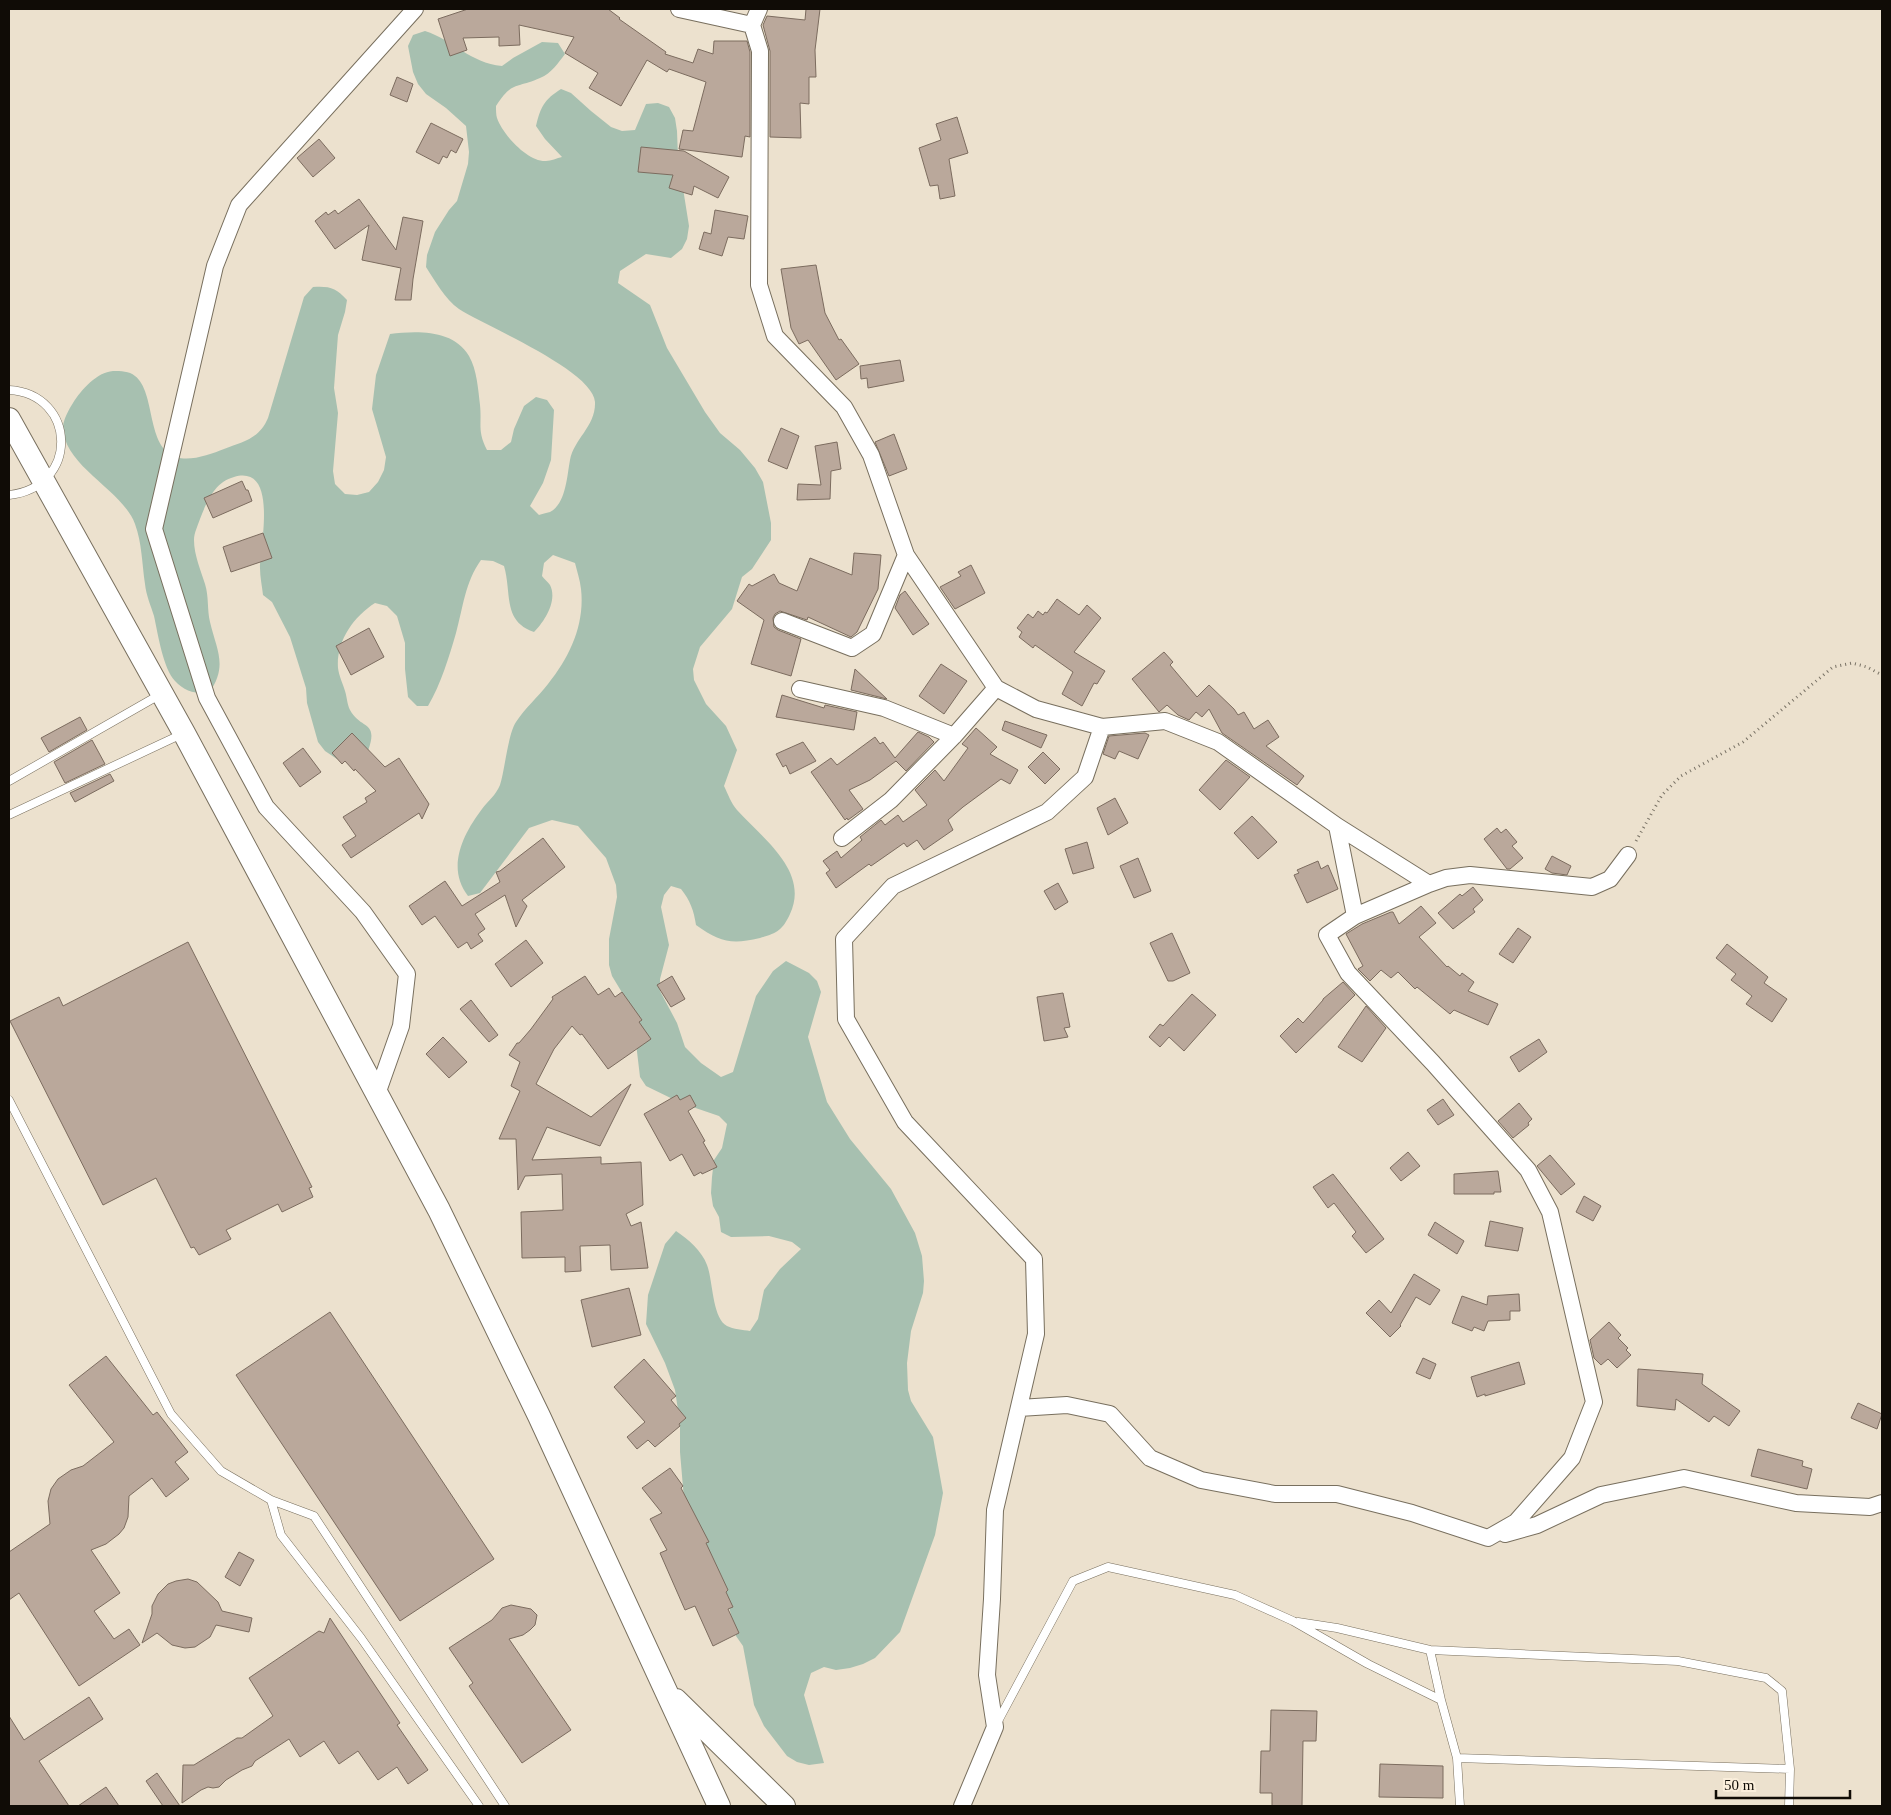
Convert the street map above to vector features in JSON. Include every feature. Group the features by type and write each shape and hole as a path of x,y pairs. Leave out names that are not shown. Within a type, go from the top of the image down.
{"main road":[{"path":"9,419 184,733 439,1210 539,1416 719,1806"},
{"path":"665,1688 784,1806"}],"street":[{"path":"377,1094 401,1026 406,974 363,912 266,806 208,698 154,529 215,266 240,205 414,9"},
{"path":"679,9 752,25"},
{"path":"759,9 752,25 760,51 759,285 775,336 844,407 871,455 906,555 996,688 1036,709 1102,727 1166,721 1218,742 1337,826 1429,884"},
{"path":"782,621 852,648 873,634 906,555"},
{"path":"842,838 891,800 954,736 996,688"},
{"path":"800,689 884,708 954,736"},
{"path":"962,1806 995,1727 986,1675 992,1599 995,1510 1036,1334 1034,1260 904,1122 846,1018 844,939 893,886 1047,812 1085,777 1102,727"},
{"path":"1337,826 1355,916"},
{"path":"1488,1538 1516,1522 1572,1458 1594,1402 1550,1212 1528,1170 1433,1063 1348,972 1327,935 1355,916 1446,878 1470,875 1592,887 1610,879 1628,855"},
{"path":"1019,1408 1067,1405 1110,1414 1150,1458 1201,1480 1275,1494 1337,1494 1412,1513 1488,1538 1537,1525 1601,1495 1684,1478 1796,1502 1870,1507 1882,1503"}],"lane":[{"path":"9,390 19,390 32,395 42,402 51,411 61,435 61,448 58,460 44,482 33,489 9,495"},
{"path":"9,781 161,694"},
{"path":"9,815 184,733"},
{"path":"9,1100 171,1414 221,1471 271,1500 314,1516 505,1806"},
{"path":"271,1500 281,1535 361,1638 479,1806"},
{"path":"995,1727 1073,1581 1108,1566 1235,1595 1293,1621 1368,1664 1441,1700"},
{"path":"1293,1621 1337,1628 1430,1650 1678,1661 1766,1678 1782,1691 1790,1769 1789,1806"},
{"path":"1430,1650 1457,1758 1460,1806"},
{"path":"1457,1758 1790,1769"}],"path":[{"path":"1628,855 1662,795 1681,776 1743,742 1833,667 1852,663 1867,667 1882,675"}],"green space":[{"path":"425,31 480,61 502,66 542,42 558,43 565,54 554,67 540,78 515,86 507,92 496,106 497,118 510,139 524,152 539,160 548,161 562,157 536,126 544,104 561,89 571,93 611,127 622,131 635,130 646,104 658,103 669,107 675,118 677,131 678,157 689,226 687,239 682,249 671,258 646,254 620,271 618,283 650,305 667,348 705,412 720,433 740,450 755,468 763,482 771,523 771,540 752,569 742,577 732,609 700,647 693,669 694,680 706,704 726,726 737,750 724,786 737,810 770,844 789,870 794,884 794,898 790,914 784,924 771,935 741,941 726,941 696,925 693,910 687,897 681,889 671,886 664,895 661,907 669,945 660,979 660,991 677,1023 685,1047 701,1063 721,1077 733,1072 756,996 773,971 786,961 809,973 817,981 821,992 808,1037 827,1102 850,1139 891,1189 915,1233 922,1256 923,1293 911,1331 907,1363 908,1390 911,1401 933,1437 943,1493 935,1535 900,1632 875,1658 863,1664 836,1670 824,1667 811,1673 804,1695 824,1763 809,1765 797,1762 787,1756 764,1726 754,1705 743,1646 736,1636 722,1577 686,1523 680,1452 680,1424 675,1390 665,1363 646,1324 648,1295 665,1244 676,1231 702,1255 709,1272 718,1315 722,1322 735,1329 750,1331 758,1319 764,1290 780,1269 801,1249 792,1242 769,1236 731,1237 721,1232 719,1217 713,1206 711,1193 714,1160 722,1148 727,1124 719,1116 681,1103 646,1086 640,1077 632,1009 612,976 609,965 609,939 617,897 616,885 606,858 578,826 552,820 529,828 480,893 468,896 458,874 458,863 463,840 475,819 500,785 513,727 523,712 556,674 574,640 581,615 582,602 581,586 575,563 553,555 544,563 542,576 550,585 552,598 546,617 534,632 517,621 513,613 504,566 493,561 481,560 471,577 447,661 437,689 428,706 417,706 408,697 405,643 397,616 387,606 375,603 367,609 353,623 343,640 338,658 338,668 350,710 370,730 371,741 368,751 337,759 325,751 318,742 307,703 306,688 290,637 272,602 263,595 260,568 264,509 262,494 257,483 248,476 234,477 222,483 212,493 195,532 195,551 206,589 209,617 218,650 220,666 215,683 209,693 194,692 182,687 175,681 167,668 146,592 135,524 119,500 83,466 73,454 66,441 63,427 64,421 76,398 95,378 113,371 130,373 142,384 155,432 160,443 166,452 176,457 188,459 200,457 250,438 260,431 268,418 304,297 313,287 324,287 336,290 347,300 338,335 334,388 338,413 333,471 335,484 345,494 357,495 369,492 378,482 384,470 386,457 372,409 376,375 390,334 411,332 444,336 462,347 469,356 477,380 481,432 487,450 501,450 511,442 514,429 524,406 536,397 547,400 554,410 551,460 543,483 530,506 539,515 550,512 555,508 563,496 572,452 589,425 595,402 590,390 577,376 558,363 459,309 445,295 426,267 427,255 435,232 457,201 468,164 469,152 466,126 446,108 426,94 418,84 413,72 408,46 413,35"}],"building":[{"path":"468,9 608,9 666,52 665,54 693,63 698,49 713,54 714,41 747,41 750,52 750,137 745,136 742,157 679,149 683,130 693,131 706,82 669,69 667,72 647,60 621,106 589,88 598,73 565,53 574,37 519,25 520,45 499,46 499,37 463,38 467,50 450,56 438,19"},
{"path":"806,9 820,9 815,50 816,77 809,77 809,104 800,103 801,138 770,137 770,51 763,25 767,16 805,20"},
{"path":"397,77 413,84 407,102 390,95"},
{"path":"957,117 968,153 949,159 955,196 940,199 938,185 930,186 919,148 941,140 936,124"},
{"path":"431,123 463,139 456,153 451,150 447,158 443,156 439,164 416,152"},
{"path":"319,139 335,158 313,177 297,158"},
{"path":"641,147 684,151 729,177 718,198 694,186 692,195 669,188 673,175 638,172"},
{"path":"359,199 396,250 403,217 423,221 411,300 395,300 401,268 362,260 369,225 335,249 315,221 326,212 328,215 335,210 338,214"},
{"path":"715,210 748,216 744,239 728,237 722,256 699,249 704,232 711,234"},
{"path":"816,265 825,313 839,340 841,339 859,364 836,380 808,340 799,344 791,328 781,269"},
{"path":"900,360 904,381 868,388 867,378 861,379 860,366"},
{"path":"781,428 799,436 787,469 768,461"},
{"path":"894,434 907,469 889,476 875,442"},
{"path":"837,442 841,469 831,471 830,499 797,500 798,484 821,485 815,446"},
{"path":"242,481 252,501 213,518 204,498"},
{"path":"263,533 272,558 231,572 223,547"},
{"path":"854,553 881,555 878,589 857,632 851,637 808,617 807,620 780,611 773,618 774,627 801,639 791,676 751,664 764,620 737,601 749,584 752,586 774,574 779,583 797,591 810,558 852,575"},
{"path":"971,565 985,593 955,609 940,587 961,576 958,572"},
{"path":"905,591 929,624 913,635 895,608 900,595"},
{"path":"1057,599 1079,615 1087,605 1101,618 1074,652 1105,671 1097,684 1094,683 1082,706 1062,694 1073,672 1035,645 1033,648 1019,637 1022,632 1017,628 1028,614 1033,618 1038,611 1043,615 1045,612 1047,613"},
{"path":"369,628 384,657 351,675 336,646"},
{"path":"1164,652 1173,662 1170,665 1197,697 1209,685 1238,715 1244,712 1254,729 1268,720 1279,737 1266,746 1304,776 1297,785 1222,733 1209,709 1202,717 1196,712 1189,720 1178,715 1167,705 1159,712 1132,679"},
{"path":"941,664 967,681 944,714 919,696"},
{"path":"855,669 887,699 851,690"},
{"path":"782,695 824,708 825,705 857,712 854,730 776,717"},
{"path":"80,717 87,730 49,752 41,738"},
{"path":"1005,721 1047,735 1041,748 1002,730"},
{"path":"976,728 997,747 990,754 1018,770 1010,784 1001,779 963,807 948,820 953,830 924,850 917,840 907,847 904,843 871,866 869,864 836,888 826,873 830,870 823,861 837,851 841,858 862,840 860,837 881,820 885,825 898,815 903,822 927,805 915,790 935,770 944,781 968,748 962,744"},
{"path":"918,732 929,737 934,742 906,771 896,761 870,780 849,790 863,809 848,820 847,818 845,820 811,772 831,758 837,765 875,737 880,744 883,742 895,758"},
{"path":"352,733 385,767 399,758 429,804 422,819 419,813 351,858 342,845 356,836 343,817 367,802 365,798 376,791 355,769 354,771 345,761 342,764 332,753"},
{"path":"1145,733 1149,735 1138,759 1119,751 1115,759 1103,754 1109,736"},
{"path":"92,740 105,764 65,783 54,762"},
{"path":"803,742 816,761 790,774 786,765 783,767 776,754"},
{"path":"303,748 321,772 300,787 283,763"},
{"path":"1043,752 1060,769 1045,784 1028,767"},
{"path":"1226,760 1250,777 1220,810 1199,790"},
{"path":"110,774 114,781 75,802 70,793"},
{"path":"1115,798 1128,823 1108,835 1097,808"},
{"path":"1252,816 1277,842 1258,859 1234,833"},
{"path":"1497,828 1501,833 1506,829 1517,842 1512,846 1523,858 1510,869 1507,869 1484,839"},
{"path":"543,838 565,867 522,900 527,906 516,927 505,895 475,914 485,929 478,934 483,941 471,949 467,942 458,948 435,916 422,925 409,906 445,881 462,906 500,882 496,872 500,871"},
{"path":"1087,842 1094,868 1073,874 1065,849"},
{"path":"1552,856 1571,866 1567,875 1552,873 1545,869"},
{"path":"1138,858 1151,891 1134,898 1120,866"},
{"path":"1318,861 1321,869 1328,865 1338,889 1307,903 1294,875 1299,873 1297,870"},
{"path":"1058,883 1068,902 1055,910 1044,891"},
{"path":"1473,887 1483,900 1473,909 1475,912 1453,929 1438,913 1460,894 1462,896"},
{"path":"1421,906 1436,923 1419,937 1447,967 1460,976 1462,973 1474,982 1468,991 1498,1004 1488,1025 1454,1010 1450,1014 1417,987 1415,989 1398,972 1391,978 1381,970 1370,981 1358,969 1363,966 1346,934 1362,924 1391,912 1393,912 1399,924"},
{"path":"1518,928 1531,937 1513,963 1499,954"},
{"path":"1172,933 1190,973 1173,981 1168,981 1150,943"},
{"path":"526,940 543,963 511,987 495,964"},
{"path":"188,942 312,1187 309,1188 313,1197 282,1212 278,1204 226,1230 231,1239 199,1255 194,1247 191,1248 156,1178 103,1205 10,1021 59,997 63,1006"},
{"path":"1727,944 1768,977 1764,983 1787,999 1772,1022 1746,1004 1752,996 1731,980 1736,974 1716,958"},
{"path":"585,976 598,995 609,988 615,997 622,992 642,1020 639,1022 651,1039 608,1069 582,1034 580,1035 572,1026 554,1049 536,1084 591,1117 631,1084 600,1146 547,1127 532,1160 601,1157 601,1164 641,1162 643,1205 626,1214 631,1226 641,1222 648,1268 611,1270 610,1245 580,1246 581,1271 565,1272 565,1257 522,1258 521,1212 563,1210 562,1174 525,1176 518,1190 516,1139 499,1139 520,1091 511,1086 520,1062 509,1055 517,1043 531,1029 553,999 552,997"},
{"path":"672,976 685,999 671,1007 657,985"},
{"path":"1343,982 1355,995 1296,1053 1280,1036 1298,1018 1303,1023 1323,999"},
{"path":"1063,993 1070,1027 1064,1028 1068,1037 1044,1041 1037,997"},
{"path":"1192,994 1216,1015 1184,1051 1169,1037 1160,1047 1149,1037 1160,1024 1163,1026"},
{"path":"471,1000 498,1035 489,1042 460,1009"},
{"path":"1366,1006 1386,1028 1362,1062 1338,1047"},
{"path":"443,1037 467,1062 449,1078 426,1054"},
{"path":"1539,1039 1547,1052 1519,1072 1510,1057"},
{"path":"677,1095 680,1100 690,1095 696,1106 688,1111 717,1167 702,1174 701,1172 694,1176 682,1154 670,1161 644,1114"},
{"path":"1443,1099 1454,1115 1438,1125 1427,1110"},
{"path":"1519,1103 1532,1119 1528,1123 1529,1125 1513,1138 1498,1121"},
{"path":"1408,1152 1420,1166 1401,1181 1390,1168"},
{"path":"1550,1155 1575,1184 1561,1195 1537,1166"},
{"path":"1498,1171 1501,1192 1494,1192 1494,1194 1454,1194 1454,1174"},
{"path":"1333,1174 1384,1239 1366,1253 1352,1236 1356,1232 1334,1203 1328,1208 1313,1187"},
{"path":"1584,1196 1601,1206 1593,1221 1576,1212"},
{"path":"1490,1221 1523,1228 1518,1251 1485,1246"},
{"path":"1435,1222 1464,1241 1457,1254 1428,1235"},
{"path":"1414,1274 1440,1290 1430,1305 1416,1297 1401,1326 1390,1337 1366,1313 1379,1300 1391,1313"},
{"path":"629,1288 641,1335 592,1347 581,1300"},
{"path":"1519,1294 1520,1311 1510,1311 1510,1320 1488,1321 1484,1331 1474,1327 1472,1331 1452,1323 1462,1296 1487,1305 1488,1296"},
{"path":"330,1312 494,1559 400,1621 236,1375"},
{"path":"1609,1322 1621,1335 1618,1338 1628,1348 1626,1350 1631,1355 1617,1368 1608,1359 1601,1365 1594,1358 1590,1340"},
{"path":"106,1356 153,1415 157,1412 188,1452 175,1462 189,1479 166,1497 152,1478 129,1496 128,1517 124,1528 119,1534 106,1544 91,1550 120,1593 94,1611 114,1639 129,1629 140,1645 79,1686 19,1593 9,1600 9,1552 50,1524 48,1501 51,1489 58,1479 71,1470 83,1466 114,1442 69,1385"},
{"path":"1423,1358 1436,1364 1430,1379 1416,1373"},
{"path":"644,1359 676,1396 671,1400 686,1418 679,1424 680,1426 655,1447 648,1440 637,1449 627,1437 645,1422 614,1387"},
{"path":"1519,1362 1525,1384 1477,1397 1471,1377"},
{"path":"1638,1369 1703,1374 1702,1384 1740,1411 1729,1426 1714,1416 1709,1422 1676,1399 1675,1410 1637,1406"},
{"path":"1858,1403 1882,1414 1877,1429 1851,1418"},
{"path":"1758,1449 1803,1461 1802,1466 1812,1469 1807,1489 1751,1476"},
{"path":"670,1468 683,1486 681,1488 709,1542 706,1543 728,1590 726,1592 733,1607 728,1609 739,1633 713,1646 695,1606 685,1610 660,1553 667,1550 650,1519 662,1513 642,1488"},
{"path":"239,1552 254,1560 240,1586 225,1577"},
{"path":"188,1579 197,1582 218,1602 222,1611 252,1618 249,1632 216,1625 210,1637 195,1647 185,1648 172,1645 157,1633 142,1643 152,1614 152,1606 158,1594 168,1584"},
{"path":"511,1605 531,1609 537,1615 535,1625 530,1630 523,1635 509,1639 571,1730 522,1763 469,1686 473,1683 449,1648 492,1620 502,1608"},
{"path":"330,1618 400,1723 397,1725 428,1770 408,1784 397,1767 378,1780 358,1751 339,1764 324,1741 300,1757 289,1739 255,1761 252,1766 226,1780 219,1787 208,1787 201,1790 182,1803 183,1765 194,1765 237,1738 242,1738 273,1716 249,1678 319,1631 324,1633"},
{"path":"89,1697 103,1719 39,1761 69,1806 9,1806 9,1716 24,1740"},
{"path":"1271,1710 1317,1711 1316,1741 1303,1741 1302,1806 1272,1806 1272,1793 1260,1793 1261,1751 1270,1751"},
{"path":"1380,1764 1443,1766 1443,1798 1379,1797"},
{"path":"157,1773 180,1806 163,1806 146,1781"},
{"path":"106,1787 119,1806 78,1806"}]}
